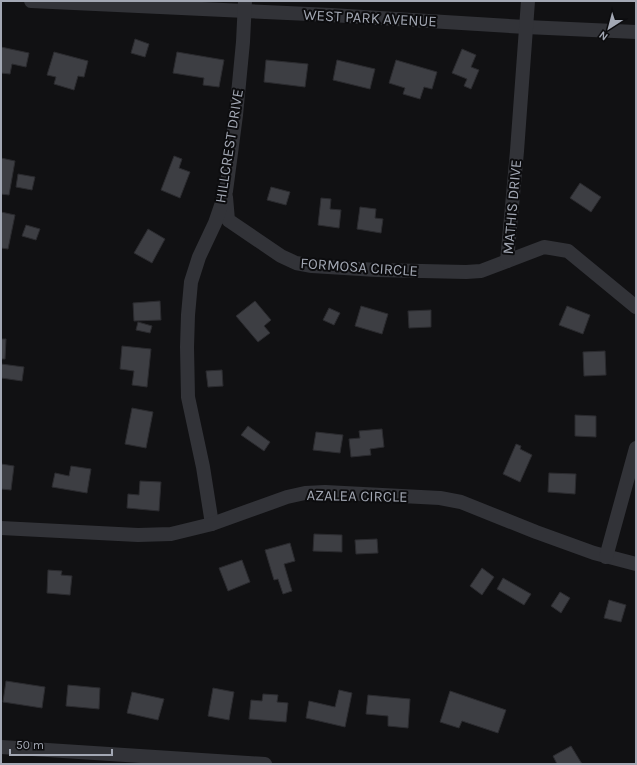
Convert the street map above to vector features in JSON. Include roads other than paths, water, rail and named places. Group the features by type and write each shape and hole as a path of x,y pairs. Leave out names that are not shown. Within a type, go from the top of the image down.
{"street":[{"name":"WEST PARK AVENUE","path":"32,1 245,6 526,27 636,32"},
{"name":"MATHIS DRIVE","path":"528,1 507,261 544,247 568,251 636,307"},
{"name":"HILLCREST DRIVE","path":"212,524 203,467 188,396 188,315 191,282 199,257 215,223 226,191 236,115 245,6"},
{"name":"FORMOSA CIRCLE","path":"226,191 228,220 274,251 296,263 312,266 377,270 466,272 481,271 507,261"},
{"path":"606,556 636,448"},
{"name":"AZALEA CIRCLE","path":"1,528 145,535 171,534 212,524 287,497 305,493 325,492 440,498 461,502 594,553 636,564"},
{"path":"1,747 124,760 265,764"}]}
